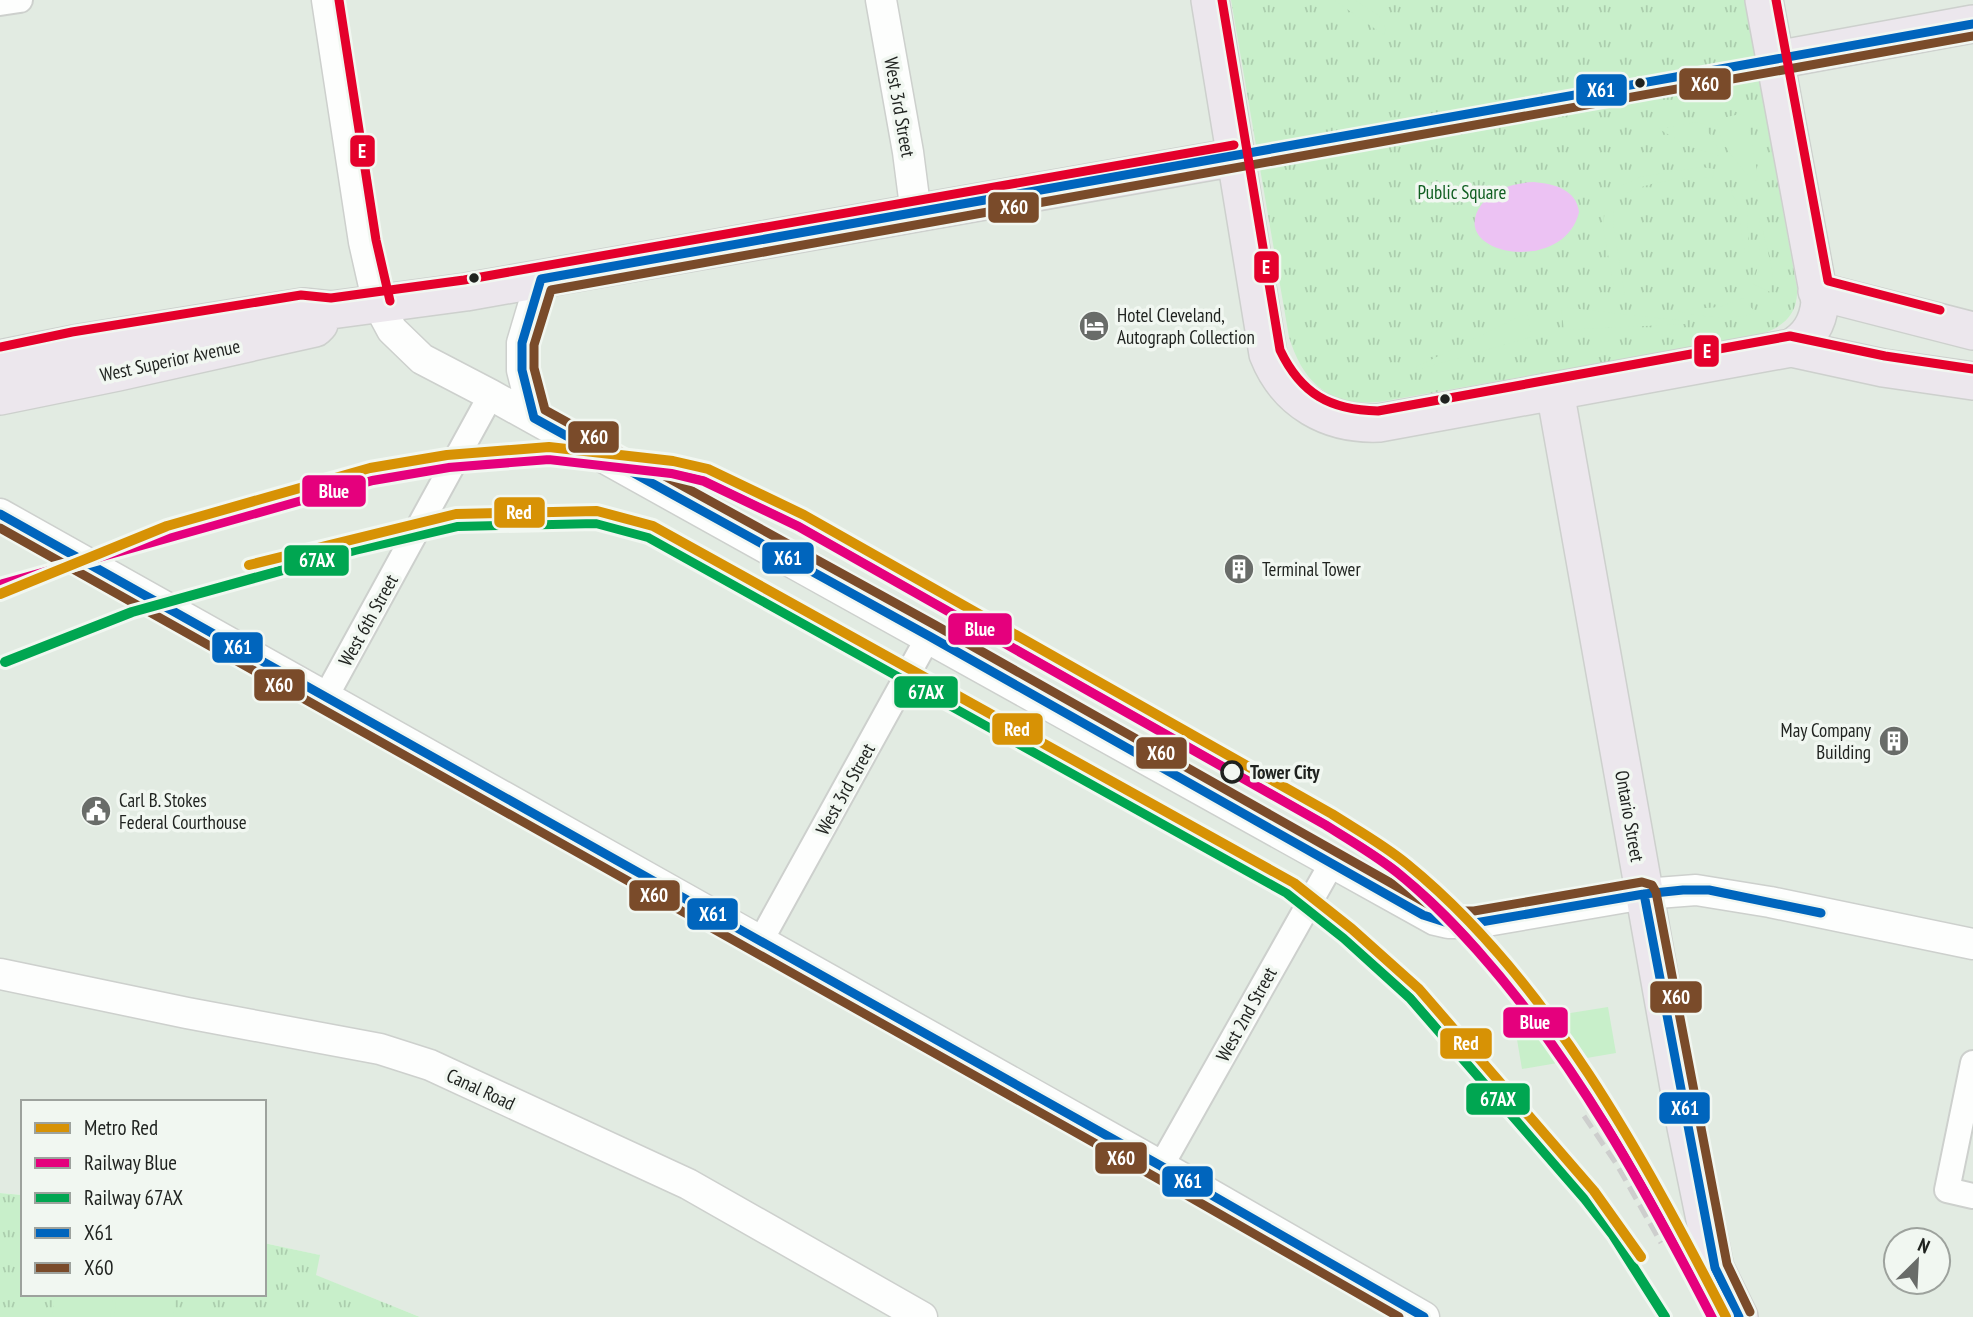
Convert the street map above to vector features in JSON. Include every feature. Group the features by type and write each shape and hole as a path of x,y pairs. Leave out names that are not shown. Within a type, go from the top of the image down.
{"main road":[{"path":"1210,0 1268,354 1280,378 1296,397 1322,414 1360,424 1379,423 1791,348 1883,368 1973,381"},
{"path":"1764,0 1820,302 1816,322 1805,338 1791,348"},
{"path":"1775,60 1973,24"},
{"name":"West Superior Avenue","path":"0,359 74,344 303,307 331,310 541,279 1236,157"},
{"path":"1817,292 1973,331"},
{"name":"West Superior Avenue","path":"0,396 315,328 331,310"},
{"name":"Ontario Street","path":"1555,391 1644,894 1715,1268 1739,1317"}],"street":[{"path":"0,4 20,0"},
{"path":"327,0 364,242 378,304 392,330 422,359 929,636 1423,915 1448,923 1475,923 1644,894 1709,890 1973,944"},
{"name":"West 3rd Street","path":"881,0 908,152 916,214"},
{"path":"534,418 522,370 522,343 541,279"},
{"name":"West 6th Street","path":"325,698 491,395"},
{"path":"0,514 1161,1166 1424,1317"},
{"name":"West 3rd Street","path":"760,942 929,636"},
{"name":"West 2nd Street","path":"1161,1166 1332,863"},
{"name":"Canal Road","path":"0,974 380,1049 430,1065 688,1184 922,1317"},
{"path":"1973,1063 1947,1190 1973,1196"}],"shaded area":[{"path":"0,0 1973,0 1973,1317 420,1317 315,1275 319,1255 266,1243 266,1100 21,1100 21,1195 0,1193"},
{"path":"1534,182 1556,186 1574,198 1579,212 1569,232 1552,245 1532,251 1511,251 1493,246 1479,236 1475,222 1486,199 1505,188"}],"green space":[{"name":"Public Square","path":"1231,0 1745,0 1797,288 1794,309 1782,324 1774,329 1744,338 1379,402 1346,400 1332,395 1310,379 1289,337"},
{"path":"1334,0 1355,0 1378,15 1386,28 1384,35"},
{"path":"1740,114 1748,120 1757,181 1752,180 1720,135 1718,119"},
{"path":"1695,122 1704,124 1719,151 1719,156 1688,146 1659,129"},
{"path":"1701,167 1715,169 1712,179 1669,180 1628,193 1621,186 1640,177"},
{"path":"1739,185 1747,209 1749,254 1745,254 1737,204 1731,191"},
{"path":"1605,209 1614,212 1613,225 1625,295 1614,287 1603,227"},
{"path":"1759,215 1773,273 1770,292 1753,284 1760,260"},
{"path":"1743,298 1755,312 1727,317 1703,316 1675,310 1720,307"},
{"path":"1561,307 1685,321 1685,324 1564,330"},
{"path":"1527,313 1531,337 1417,370 1416,367"},
{"path":"1608,1007 1616,1053 1522,1069 1514,1022"},
{"path":"0,1193 21,1195 21,1296 266,1296 266,1243 320,1255 316,1275 420,1317 0,1317"},
{"path":"55,1296 114,1296 110,1317 52,1317"},
{"path":"117,1296 176,1296 173,1317 114,1317"}],"railway":[{"path":"1584,1116 1617,1165 1661,1243"}],"metro line":[{"name":"Red","path":"0,594 167,526 370,468 447,455 549,447 673,461 708,469 804,515 1332,814 1407,864 1458,910 1505,961 1589,1074 1661,1195 1726,1317"},
{"name":"Red","path":"249,565 456,514 597,511 653,526 1294,883 1352,929 1419,989 1594,1191 1641,1257"}],"rail line":[{"name":"Blue","path":"3,584 373,480 449,467 549,459 671,473 704,481 798,526 1326,825 1380,859 1408,881 1477,950 1545,1035 1634,1173 1712,1317"},
{"name":"67AX","path":"5,662 132,612 355,550 458,526 596,523 648,537 1287,893 1344,938 1410,998 1585,1199 1613,1235 1665,1317"}],"transit line":[{"name":"E","path":"339,0 376,240 390,301"},
{"name":"E","path":"1222,0 1280,350 1297,378 1319,397 1331,403 1378,411 1790,336 1885,356 1973,369"},
{"name":"E","path":"1776,0 1828,281 1940,310"},
{"name":"X61","path":"1821,913 1709,890 1683,890 1644,894 1475,923 1448,923 1423,915 929,636 534,418 522,370 522,343 541,279 1973,24"},
{"name":"X60","path":"1750,1312 1727,1264 1656,892 1652,885 1642,882 1474,911 1450,911 1428,904 935,625 545,410 534,368 534,345 551,290 1973,36"},
{"name":"E","path":"0,347 72,332 301,295 331,298 464,280 1234,145"},
{"name":"X61","path":"0,514 1161,1166 1424,1317"},
{"name":"X60","path":"0,528 1399,1317"},
{"name":"X61","path":"1644,894 1715,1268 1739,1317"}],"place":[{"name":"Hotel Cleveland, Autograph Collection","path":"1094,326"},
{"name":"Terminal Tower","path":"1239,569"},
{"name":"May Company Building","path":"1894,741"},
{"name":"Tower City","path":"1232,772"},
{"name":"Carl B. Stokes Federal Courthouse","path":"96,811"}]}
